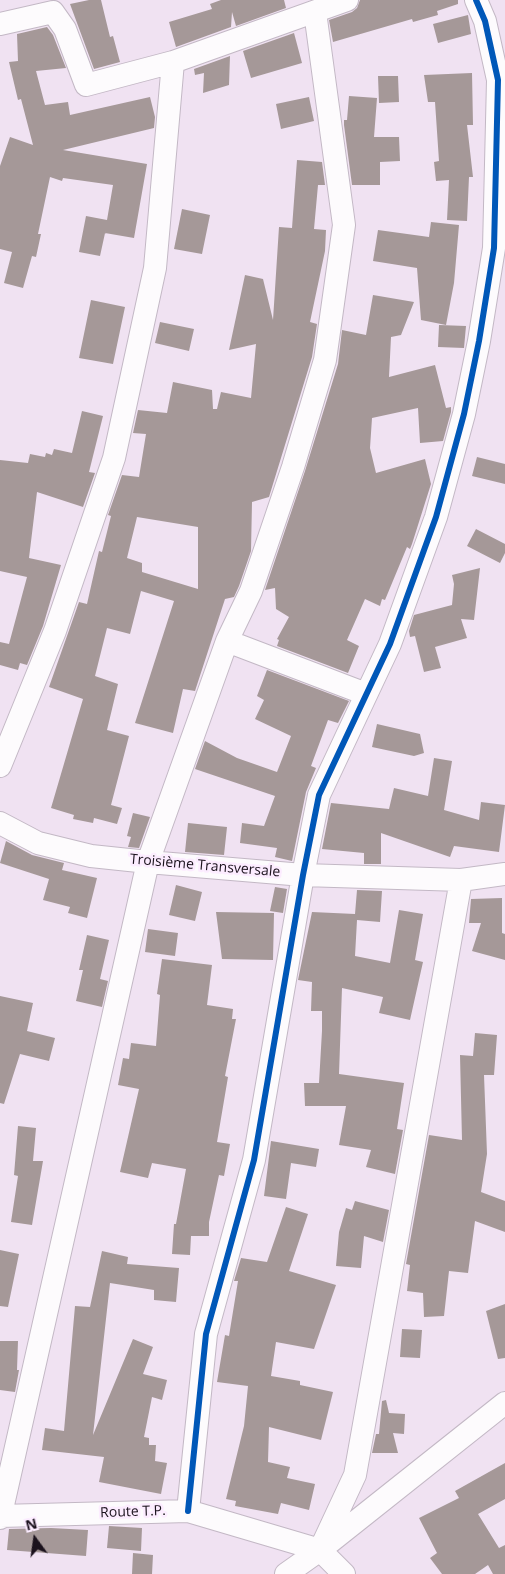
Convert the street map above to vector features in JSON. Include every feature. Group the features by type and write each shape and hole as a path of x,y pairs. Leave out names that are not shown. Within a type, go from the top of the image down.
{"street":[{"path":"0,24 53,12 65,29 86,85 173,62 347,0"},
{"path":"188,1511 206,1334 254,1160 303,875 319,795 390,644 436,517 464,414 479,341 494,248 502,81 485,21 476,0"},
{"path":"0,1517 148,862 227,641 251,591 293,467 325,360 344,225 315,12"},
{"path":"0,766 55,631 114,458 155,268 173,62"},
{"path":"227,641 366,694"},
{"name":"Troisième Transversale","path":"0,823 38,843 91,856 148,862 303,875 461,880 505,874"},
{"path":"320,1550 355,1475 461,880"},
{"path":"286,1574 320,1550 505,1403"},
{"name":"Route T.P.","path":"0,1517 188,1511 320,1550"},
{"path":"320,1550 344,1574"}],"building":[{"path":"89,0 101,0 110,37 113,36 120,62 94,69 70,4"},
{"path":"221,0 284,0 286,8 236,26 232,12 231,27 176,47 169,22 212,9 210,4"},
{"path":"360,0 458,0 458,4 437,11 438,15 413,22 412,19 333,42 329,20 352,12 357,8"},
{"path":"468,15 471,34 438,43 433,24"},
{"path":"47,27 53,35 66,68 36,71 45,105 68,102 70,115 150,97 155,117 154,128 63,150 147,164 134,238 105,233 100,256 79,252 86,216 107,220 113,185 63,178 62,181 50,177 38,234 41,234 36,257 32,256 23,288 4,283 12,252 0,249 0,166 10,137 33,145 21,99 18,100 9,62 18,61 17,34"},
{"path":"294,33 302,63 251,78 243,51"},
{"path":"230,56 229,85 203,93 204,73 195,75 194,69"},
{"path":"472,73 473,125 467,125 473,177 469,177 467,221 447,220 449,180 436,181 434,162 439,161 435,102 428,102 424,75"},
{"path":"378,76 398,76 399,102 379,103"},
{"path":"349,96 377,98 374,137 399,137 400,161 380,162 380,185 352,185 344,125 344,120 347,120"},
{"path":"309,97 314,121 281,129 276,104"},
{"path":"297,160 322,162 325,185 318,185 314,229 326,230 325,251 310,322 317,324 312,357 269,497 252,502 251,551 239,586 234,597 225,599 195,691 183,689 173,733 135,723 174,601 141,591 130,634 107,628 95,676 118,684 107,730 129,736 111,805 122,808 117,824 94,818 93,823 73,819 74,815 51,808 83,699 49,687 79,602 87,604 99,551 102,552 111,516 108,515 122,475 139,477 146,434 133,433 138,410 167,413 173,382 212,390 213,409 217,409 221,392 251,398 256,344 229,350 245,275 263,279 273,320 279,227 292,228","holes":["137,517 198,527 198,589 142,572 142,563 127,558"]},
{"path":"182,209 210,215 202,254 174,249"},
{"path":"431,222 459,225 454,283 446,325 421,320 417,268 373,261 378,230 429,237"},
{"path":"373,295 414,302 401,335 391,337 389,377 435,365 446,408 451,407 451,412 443,441 420,443 418,408 372,418 370,448 376,473 425,459 431,484 412,544 410,549 407,547 385,600 382,599 380,606 365,599 347,640 359,646 348,673 277,646 279,640 277,639 289,617 276,609 275,588 265,590 338,364 342,330 366,335"},
{"path":"91,300 125,307 113,364 79,358"},
{"path":"160,322 194,329 189,351 155,343"},
{"path":"439,325 466,326 464,348 438,347"},
{"path":"82,411 103,416 89,472 95,473 83,507 37,492 29,558 61,565 43,626 27,665 20,663 18,670 0,665 0,642 9,644 27,577 0,571 0,460 28,463 30,454 45,457 46,453 52,455 54,449 72,453"},
{"path":"477,457 505,464 505,484 472,476"},
{"path":"476,529 505,544 505,553 500,563 467,546"},
{"path":"480,568 474,620 461,619 467,638 435,647 441,668 424,672 415,636 410,637 409,631 414,615 452,605 454,584 452,575"},
{"path":"267,670 349,701 338,723 328,720 311,766 316,768 306,792 292,861 275,857 277,848 240,843 242,823 264,826 275,796 195,769 205,741 237,758 277,772 291,736 255,719 264,700 257,696"},
{"path":"377,724 420,734 424,753 414,756 372,747"},
{"path":"434,758 452,761 444,810 479,820 481,802 505,805 499,852 454,846 450,857 381,833 381,864 364,864 364,853 322,849 331,803 389,809 394,788 428,796"},
{"path":"133,813 150,817 139,848 128,847 131,837 127,836"},
{"path":"188,823 227,827 224,855 185,852"},
{"path":"6,841 32,855 64,863 62,870 97,878 87,918 68,913 70,907 43,900 49,879 0,863"},
{"path":"176,885 202,892 195,921 169,915"},
{"path":"275,887 287,889 283,913 270,911"},
{"path":"357,890 382,891 380,922 357,920 355,956 390,963 399,910 423,914 415,960 423,962 410,1020 379,1013 383,997 342,988 339,1074 404,1083 397,1129 403,1130 395,1174 366,1167 371,1150 339,1145 346,1106 305,1106 304,1083 319,1083 322,1031 322,1011 311,1011 312,982 298,980 312,912 355,914"},
{"path":"502,898 502,933 505,934 505,960 472,951 481,923 469,923 471,899"},
{"path":"216,912 274,913 273,960 222,959"},
{"path":"148,929 178,933 175,956 145,952"},
{"path":"87,935 109,940 100,979 108,981 102,1007 76,1001 83,970 79,970"},
{"path":"162,959 212,965 207,1005 233,1009 232,1019 236,1019 225,1076 228,1077 217,1142 230,1144 224,1176 219,1175 209,1222 209,1236 191,1236 190,1255 172,1254 174,1224 176,1224 186,1169 152,1163 148,1178 120,1172 139,1089 118,1085 123,1058 129,1059 131,1043 156,1046 160,995 157,994"},
{"path":"0,996 33,1003 27,1031 55,1038 49,1061 20,1054 4,1104 0,1103"},
{"path":"475,1033 497,1035 494,1075 484,1075 487,1154 481,1192 505,1201 505,1232 475,1221 468,1273 449,1271 444,1316 424,1317 423,1293 407,1291 410,1265 406,1264 429,1135 462,1140 460,1055 473,1056"},
{"path":"18,1126 36,1128 33,1161 43,1161 32,1225 11,1222 18,1176 14,1175"},
{"path":"271,1141 319,1149 316,1167 291,1163 286,1199 264,1196"},
{"path":"355,1201 389,1210 383,1242 364,1236 361,1268 336,1266 339,1232 346,1208 352,1210"},
{"path":"286,1207 308,1214 289,1271 336,1285 314,1349 276,1342 271,1376 300,1381 300,1385 333,1392 321,1440 269,1427 268,1462 290,1467 287,1478 315,1484 309,1510 281,1503 278,1514 235,1506 236,1501 226,1499 244,1426 248,1386 217,1382 225,1335 229,1336 238,1281 234,1281 241,1258 267,1262"},
{"path":"0,1250 19,1254 8,1307 0,1306"},
{"path":"102,1251 128,1257 127,1264 179,1268 176,1302 154,1300 154,1290 110,1283 93,1435 133,1339 153,1347 143,1374 167,1380 162,1400 152,1397 144,1437 149,1438 149,1445 156,1445 155,1461 167,1463 161,1494 99,1482 104,1457 42,1450 45,1428 64,1431 75,1306 90,1307"},
{"path":"505,1304 505,1358 498,1359 486,1311"},
{"path":"402,1329 422,1330 420,1358 400,1357"},
{"path":"0,1341 18,1341 17,1370 19,1370 15,1392 0,1390"},
{"path":"386,1400 389,1413 405,1414 404,1434 393,1433 398,1453 372,1453 376,1434 379,1434 382,1401"},
{"path":"505,1463 505,1499 478,1514 499,1548 505,1545 505,1574 493,1574 488,1565 475,1574 442,1574 430,1558 437,1553 419,1518 459,1498 455,1491"},
{"path":"109,1526 142,1528 141,1551 107,1548"},
{"path":"51,1528 88,1530 86,1556 7,1550 9,1529"},
{"path":"133,1553 153,1555 152,1574 132,1574"}],"cycle path":[{"path":"188,1511 206,1334 254,1160 303,875 319,795 390,644 436,517 464,414 479,341 494,248 498,80 485,21 476,0"}]}
